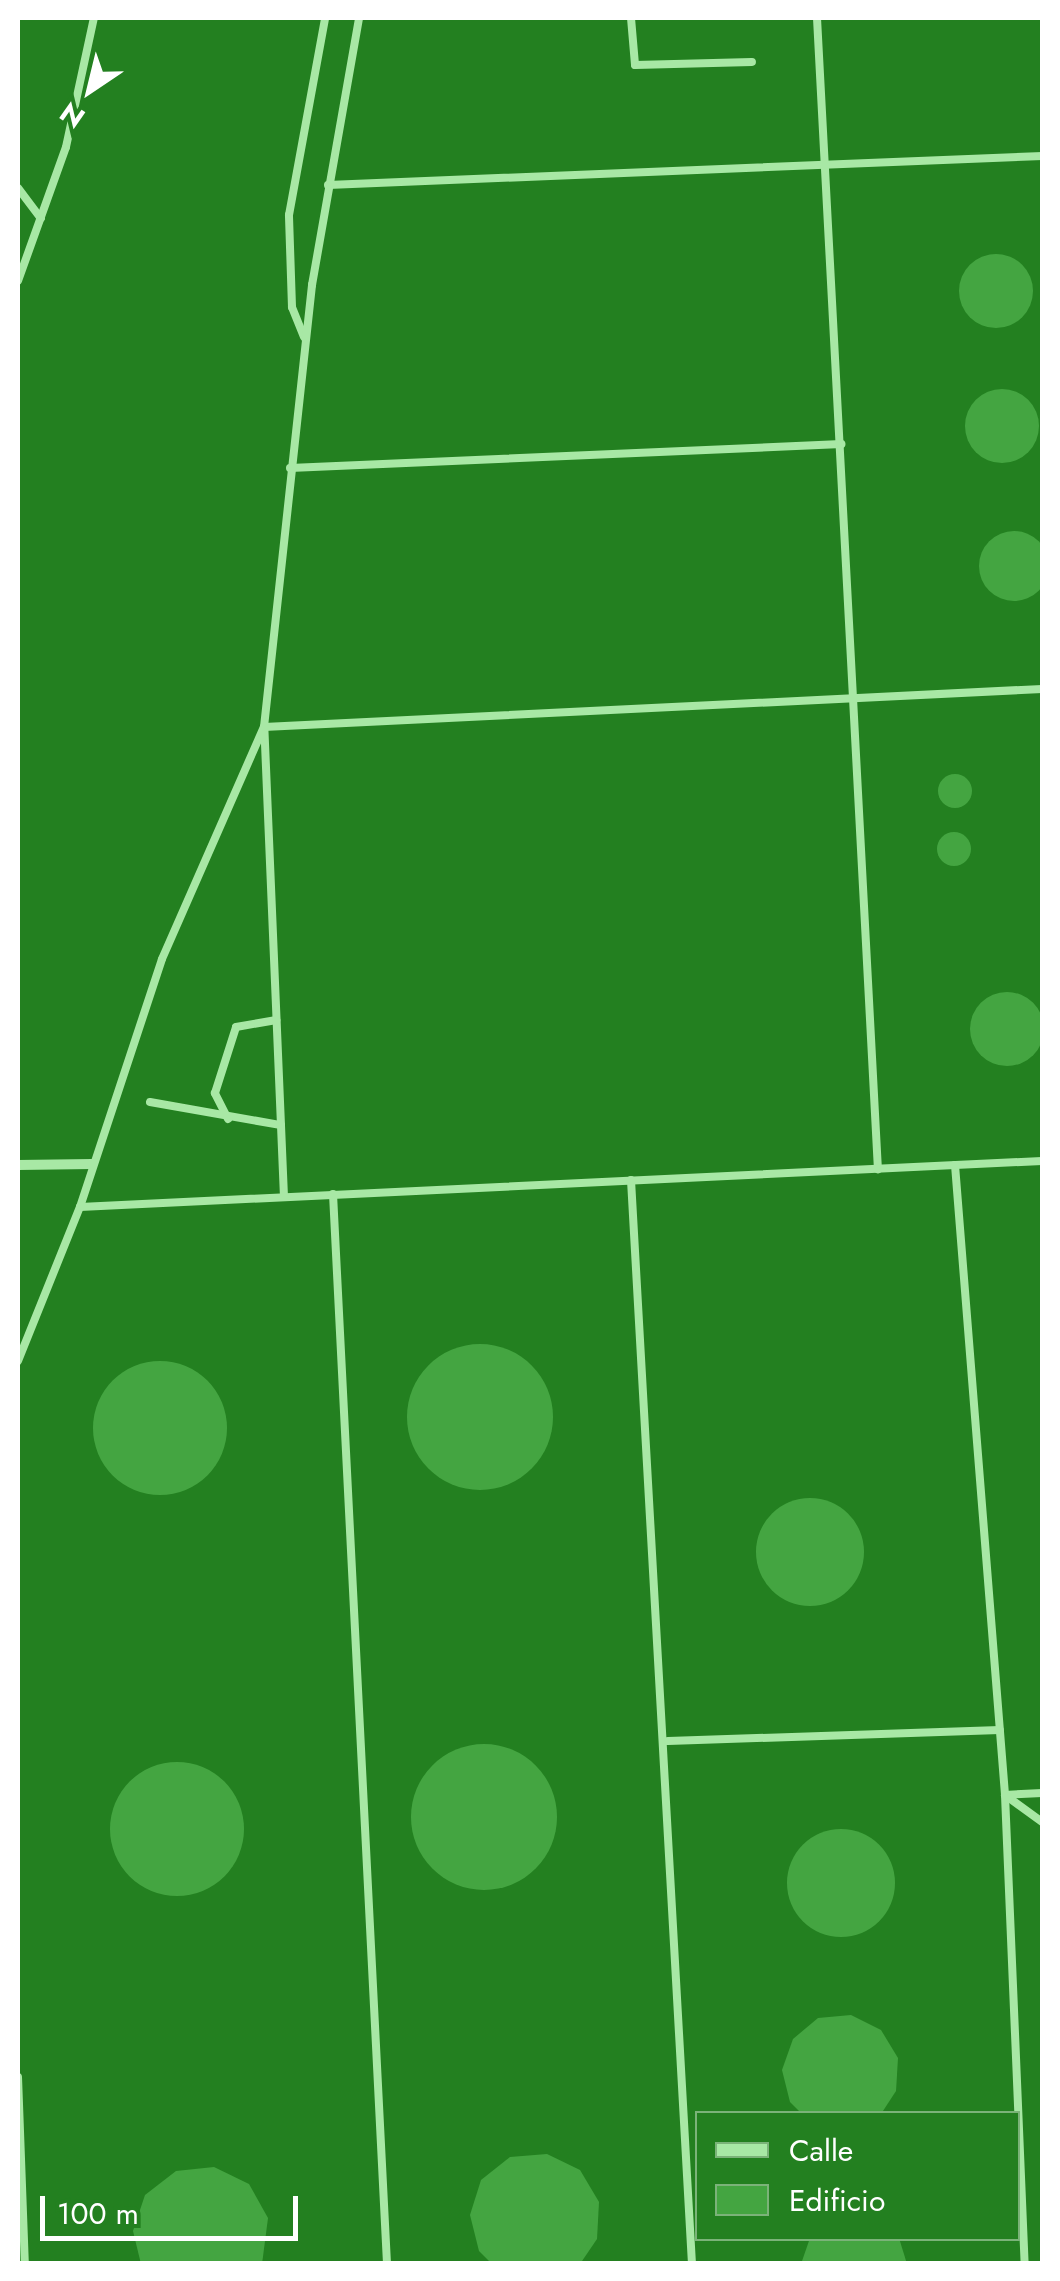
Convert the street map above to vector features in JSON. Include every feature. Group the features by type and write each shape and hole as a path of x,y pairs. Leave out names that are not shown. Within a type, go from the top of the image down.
{"street":[{"path":"18,1165 92,1164"}],"lane":[{"path":"18,281 66,148 94,18"},
{"path":"306,340 292,307 288,216 324,18"},
{"path":"284,1197 264,727 306,340 328,185 359,18"},
{"path":"630,18 634,65 752,62"},
{"path":"818,18 878,1169"},
{"path":"328,185 1042,156"},
{"path":"18,188 41,218"},
{"path":"290,468 841,444"},
{"path":"264,727 1042,689"},
{"path":"18,1361 80,1206 162,959 264,727"},
{"path":"228,1120 215,1092 236,1027 276,1020"},
{"path":"150,1102 228,1120 281,1126"},
{"path":"80,1206 1042,1161"},
{"path":"955,1165 1005,1795 1018,2111"},
{"path":"632,1180 668,1741 692,2264"},
{"path":"333,1194 387,2264"},
{"path":"668,1741 1000,1730"},
{"path":"1005,1795 1042,1793"},
{"path":"1005,1795 1042,1822"},
{"path":"18,2076 25,2264"},
{"path":"1020,2147 1025,2264"}],"building":[{"path":"996,254 1022,265 1033,291 1022,317 996,328 970,317 959,291 970,265"},
{"path":"1002,389 1028,400 1039,426 1028,452 1002,463 976,452 965,426 976,400"},
{"path":"1014,531 1039,541 1049,566 1039,591 1014,601 989,591 979,566 989,541"},
{"path":"955,774 967,779 972,791 967,803 955,808 943,803 938,791 943,779"},
{"path":"954,832 966,837 971,849 966,861 954,866 942,861 937,849 942,837"},
{"path":"1007,992 1033,1003 1044,1029 1033,1055 1007,1066 981,1055 970,1029 981,1003"},
{"path":"480,1344 508,1349 532,1365 548,1389 553,1417 548,1445 532,1469 508,1485 480,1490 452,1485 428,1469 412,1445 407,1417 412,1389 428,1365 452,1349"},
{"path":"160,1361 186,1366 207,1381 222,1402 227,1428 222,1454 207,1475 186,1490 160,1495 134,1490 113,1475 98,1454 93,1428 98,1402 113,1381 134,1366"},
{"path":"810,1498 831,1502 848,1514 860,1531 864,1552 860,1573 848,1590 831,1602 810,1606 789,1602 772,1590 760,1573 756,1552 760,1531 772,1514 789,1502"},
{"path":"484,1744 512,1749 536,1765 552,1789 557,1817 552,1845 536,1869 512,1885 484,1890 456,1885 432,1869 416,1845 411,1817 416,1789 432,1765 456,1749"},
{"path":"177,1762 203,1767 224,1782 239,1803 244,1829 239,1855 224,1876 203,1891 177,1896 151,1891 130,1876 115,1855 110,1829 115,1803 130,1782 151,1767"},
{"path":"841,1829 862,1833 879,1845 891,1862 895,1883 891,1904 879,1921 862,1933 841,1937 820,1933 803,1921 791,1904 787,1883 791,1862 803,1845 820,1833"},
{"path":"851,2015 881,2030 898,2058 896,2091 883,2111 799,2111 790,2102 782,2070 793,2039 818,2018"},
{"path":"547,2154 580,2170 599,2202 597,2239 580,2264 492,2264 479,2251 470,2215 481,2180 510,2157"},
{"path":"214,2167 249,2184 268,2218 262,2264 141,2264 133,2231 145,2195 176,2171"},
{"path":"809,2241 900,2241 907,2264 801,2264"}]}
